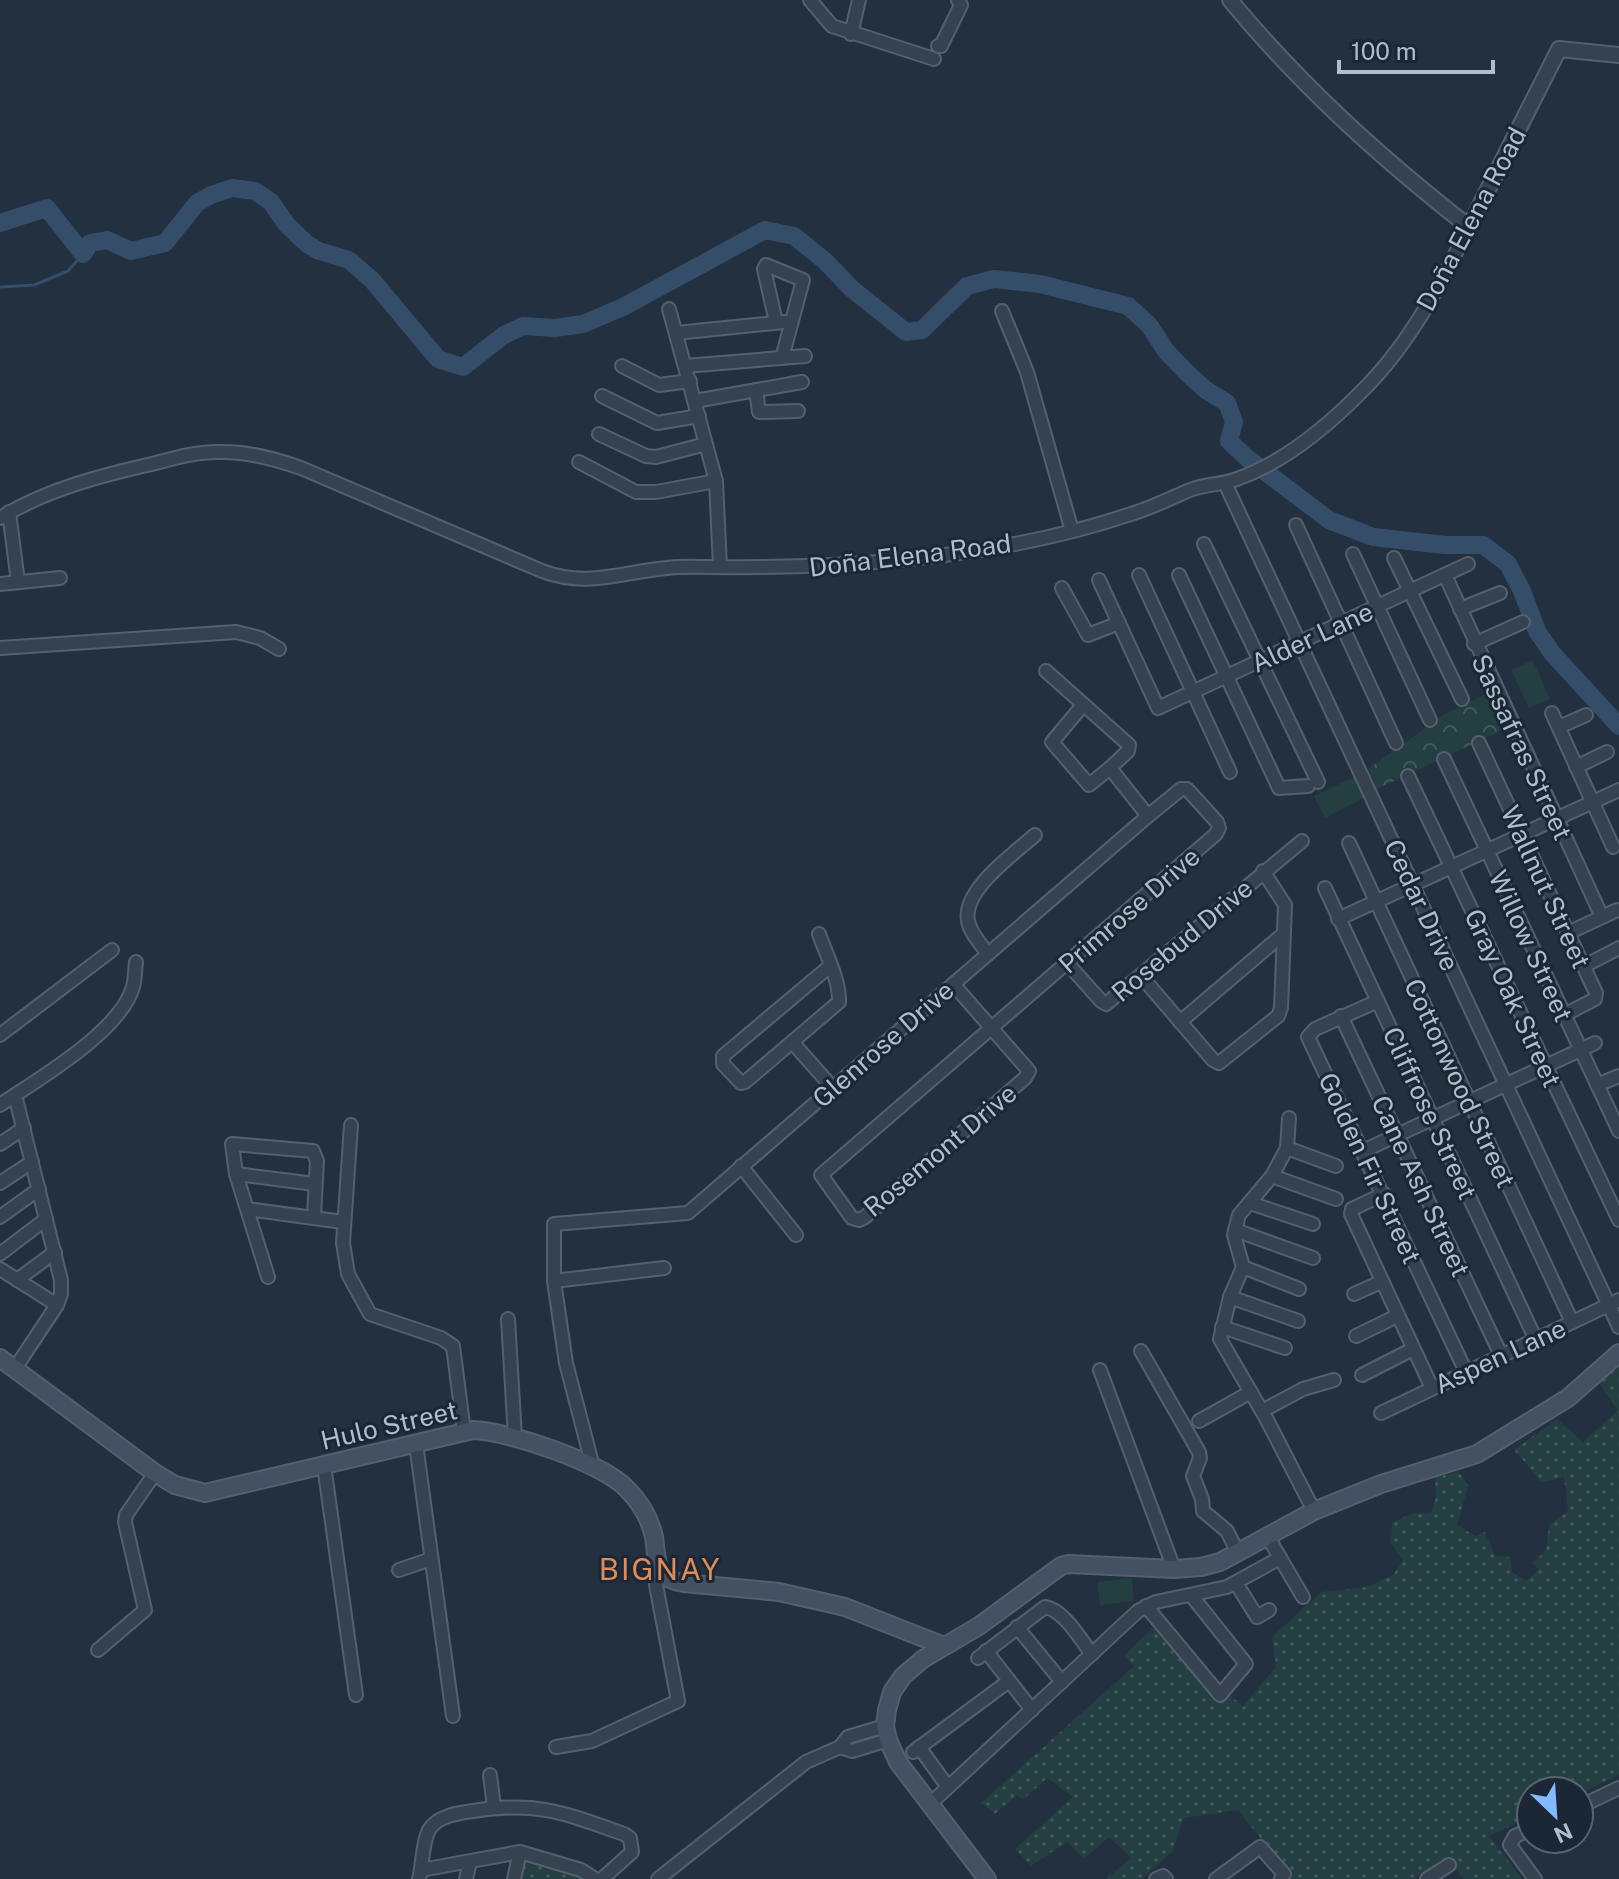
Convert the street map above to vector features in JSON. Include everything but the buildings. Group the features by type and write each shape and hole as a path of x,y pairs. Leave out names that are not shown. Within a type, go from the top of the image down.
{"main road":[{"path":"987,1879 898,1762 887,1733 892,1692 903,1676 1068,1564 1174,1569 1201,1567 1238,1553 1314,1511 1381,1484 1477,1454 1568,1398 1619,1353"},
{"name":"Hulo Street","path":"0,1358 114,1444 155,1473 188,1491 205,1493 464,1432 487,1430 515,1438 615,1478 637,1501 651,1527 660,1570"},
{"path":"660,1570 676,1582 779,1592 845,1607 944,1646"}],"street":[{"path":"810,0 822,6 832,26 851,34 936,52 961,5 958,0"},
{"path":"851,34 859,0"},
{"path":"1230,0 1308,88 1356,134 1469,227"},
{"name":"Doña Elena Road","path":"4,515 85,481 187,455 232,452 265,457 301,468 560,577 588,580 666,568 772,569 855,564 1008,544 1072,531 1153,507 1192,489 1225,483 1250,473 1276,460 1363,391 1392,359 1425,309 1559,49 1619,55"},
{"path":"776,322 764,269 766,265 803,280 782,358"},
{"path":"669,309 716,481 720,567"},
{"path":"1002,311 1027,372 1072,531"},
{"path":"676,333 792,322"},
{"path":"685,366 805,356"},
{"path":"622,366 659,385 690,381"},
{"path":"695,401 802,382"},
{"path":"756,390 759,412 798,411"},
{"path":"602,396 657,423 699,416"},
{"path":"599,434 646,456 656,457 706,444"},
{"path":"579,462 636,492 656,492 716,481"},
{"name":"Cedar Drive","path":"1225,483 1506,1085 1614,1302 1619,1327"},
{"path":"4,515 18,582"},
{"path":"1296,525 1396,743"},
{"path":"1179,575 1279,788 1313,784 1261,661 1204,544"},
{"path":"1353,554 1430,720"},
{"path":"1394,558 1462,699"},
{"name":"Alder Lane","path":"1119,623 1157,707 1161,708 1468,564"},
{"path":"1139,575 1230,772"},
{"name":"Sassafras Street","path":"1445,575 1474,644 1602,917"},
{"path":"0,584 60,578"},
{"path":"1062,588 1088,635 1119,623 1099,580"},
{"path":"1460,609 1500,593"},
{"path":"1474,644 1523,622"},
{"path":"0,648 236,632 260,638 279,649"},
{"path":"1046,671 1129,745 1128,751 1089,785 1052,742 1083,705"},
{"path":"1552,713 1613,847"},
{"path":"1559,727 1586,715"},
{"name":"Wallnut Street","path":"1479,743 1597,996 1564,1015"},
{"path":"1576,767 1607,752"},
{"name":"Willow Street","path":"1444,759 1580,1050 1616,1116 1619,1131"},
{"path":"1110,768 1148,816"},
{"name":"Gray Oak Street","path":"1408,776 1619,1220"},
{"name":"Glenrose Drive","path":"554,1281 554,1224 684,1215 1181,789"},
{"name":"Primrose Drive","path":"821,1175 1216,834 1219,828 1217,822 1187,789 1181,789"},
{"path":"1338,919 1619,790"},
{"path":"988,954 969,926 967,913 971,897 1035,835"},
{"name":"Rosebud Drive","path":"1068,964 1106,1004 1302,841"},
{"name":"Cottonwood Street","path":"1349,843 1572,1322"},
{"path":"1141,976 1213,1060 1219,1063 1278,1016 1281,1008 1285,905 1284,898 1263,871"},
{"name":"Cliffrose Street","path":"1325,888 1535,1338"},
{"path":"1568,933 1617,910"},
{"path":"819,934 830,966 840,996 839,1002 743,1083 721,1060 830,966"},
{"path":"1180,1022 1282,935"},
{"path":"1584,966 1619,948"},
{"path":"0,1035 112,950"},
{"path":"0,1105 89,1043 118,1016 133,987 136,962"},
{"path":"953,984 993,1028"},
{"name":"Golden Fir Street","path":"1378,1001 1315,1029 1308,1037 1466,1372"},
{"name":"Cane Ash Street","path":"1341,1016 1501,1355"},
{"name":"Rosemont Drive","path":"821,1175 852,1218 859,1220 1025,1078 1029,1071 993,1028"},
{"path":"793,1043 832,1087"},
{"path":"1363,1151 1595,1043"},
{"path":"1597,1085 1619,1076"},
{"path":"14,1370 57,1305 61,1280 15,1095"},
{"path":"1289,1118 1287,1148 1272,1176 1239,1215 1235,1230 1243,1267 1230,1297 1220,1339 1314,1511"},
{"path":"351,1125 343,1222 348,1274 370,1314 441,1338 453,1346 464,1432"},
{"path":"0,1144 24,1128"},
{"path":"268,1277 236,1174 231,1147 235,1143 313,1151 317,1157 314,1216"},
{"path":"1287,1148 1336,1166"},
{"path":"0,1183 32,1162"},
{"path":"741,1166 796,1235"},
{"path":"236,1174 315,1184"},
{"path":"1272,1176 1336,1199"},
{"path":"0,1217 39,1189"},
{"path":"1384,1194 1352,1209 1351,1214 1432,1388"},
{"path":"1250,1203 1313,1224"},
{"path":"247,1209 343,1222"},
{"path":"0,1254 46,1219"},
{"path":"1235,1230 1313,1258"},
{"path":"17,1280 55,1252"},
{"path":"1243,1267 1299,1289"},
{"path":"593,1467 566,1363 554,1281 664,1268"},
{"path":"0,1269 57,1305"},
{"path":"1354,1294 1381,1282"},
{"path":"1230,1297 1298,1321"},
{"name":"Aspen Lane","path":"1381,1413 1614,1302"},
{"path":"1356,1336 1397,1316"},
{"path":"508,1319 515,1438"},
{"path":"1222,1327 1285,1348"},
{"path":"1362,1375 1413,1349"},
{"path":"1141,1351 1199,1452 1200,1458 1193,1476 1203,1511 1227,1531 1238,1553"},
{"path":"1100,1370 1174,1569"},
{"path":"1262,1411 1303,1389 1334,1380"},
{"path":"1199,1421 1251,1392"},
{"path":"416,1444 453,1716"},
{"path":"324,1465 356,1695"},
{"path":"98,1650 145,1610 125,1522 126,1515 155,1473"},
{"path":"1272,1544 1303,1597"},
{"path":"930,1804 1128,1619 1146,1606 1236,1583 1280,1558"},
{"path":"399,1570 431,1559"},
{"path":"556,1747 592,1741 679,1699 667,1654 656,1585 660,1570"},
{"path":"1236,1583 1257,1617 1269,1610"},
{"path":"1146,1606 1221,1694 1246,1664 1191,1595"},
{"path":"1032,1710 1009,1681 982,1655 1039,1609 1050,1607 1092,1654"},
{"path":"1017,1627 1062,1682"},
{"path":"948,1787 916,1750 1009,1681"},
{"path":"658,1879 816,1755 840,1747 848,1737 887,1733"},
{"path":"490,1775 494,1807"},
{"path":"1595,1799 1619,1788"},
{"path":"595,1879 581,1870 520,1852 420,1874 428,1832 441,1819 461,1812 521,1806 545,1808 630,1838 632,1852 602,1879"},
{"path":"1216,1879 1262,1847 1284,1874 1281,1879"},
{"path":"514,1879 520,1852"},
{"path":"1517,1855 1535,1879"},
{"path":"466,1879 470,1862"},
{"path":"1427,1879 1449,1865"},
{"path":"1156,1879 1163,1876 1166,1879"}],"green space":[{"path":"1533,660 1550,699 1529,708 1511,670"},
{"path":"1494,690 1511,726 1377,789 1368,769 1445,714"},
{"path":"1356,776 1366,797 1325,818 1314,796"},
{"path":"1619,1364 1619,1775 1595,1786 1595,1775 1515,1775 1515,1824 1489,1836 1522,1879 1464,1879 1447,1857 1414,1879 1293,1879 1238,1810 1184,1818 1172,1852 1142,1879 1106,1879 1131,1858 1109,1837 1084,1859 1067,1842 1031,1866 1015,1849 1073,1797 1047,1778 1023,1800 1017,1795 995,1814 981,1803 1134,1666 1124,1656 1156,1625 1220,1703 1230,1695 1243,1706 1276,1667 1272,1637 1321,1592 1367,1587 1393,1575 1403,1560 1390,1542 1392,1523 1411,1514 1432,1512 1436,1495 1435,1477 1459,1472 1468,1486 1457,1525 1475,1536 1485,1532 1495,1556 1510,1557 1512,1572 1526,1581 1538,1570 1533,1563 1546,1550 1549,1525 1568,1511 1564,1477 1542,1482 1514,1450 1557,1419 1583,1442 1618,1410 1598,1382"},
{"path":"1132,1578 1134,1601 1100,1605 1097,1582"},
{"path":"525,1856 593,1879 519,1879"}],"waterway":[{"path":"0,223 47,208 83,254 90,243 107,240 131,251 165,243 197,203 211,195 232,188 255,191 271,202 287,225 307,244 349,260 372,280 438,359 463,367 504,335 523,326 555,328 583,324 623,307 765,230 794,236 825,261 852,289 906,332 922,330 967,286 994,279 1040,284 1128,306 1149,325 1166,351 1187,373 1227,403 1234,422 1229,441 1329,520 1373,537 1445,545 1483,545 1508,564 1537,631 1552,653 1619,726"},
{"path":"0,287 34,285 68,271 83,254"}],"district":[{"name":"BIGNAY","path":"660,1569"}]}
